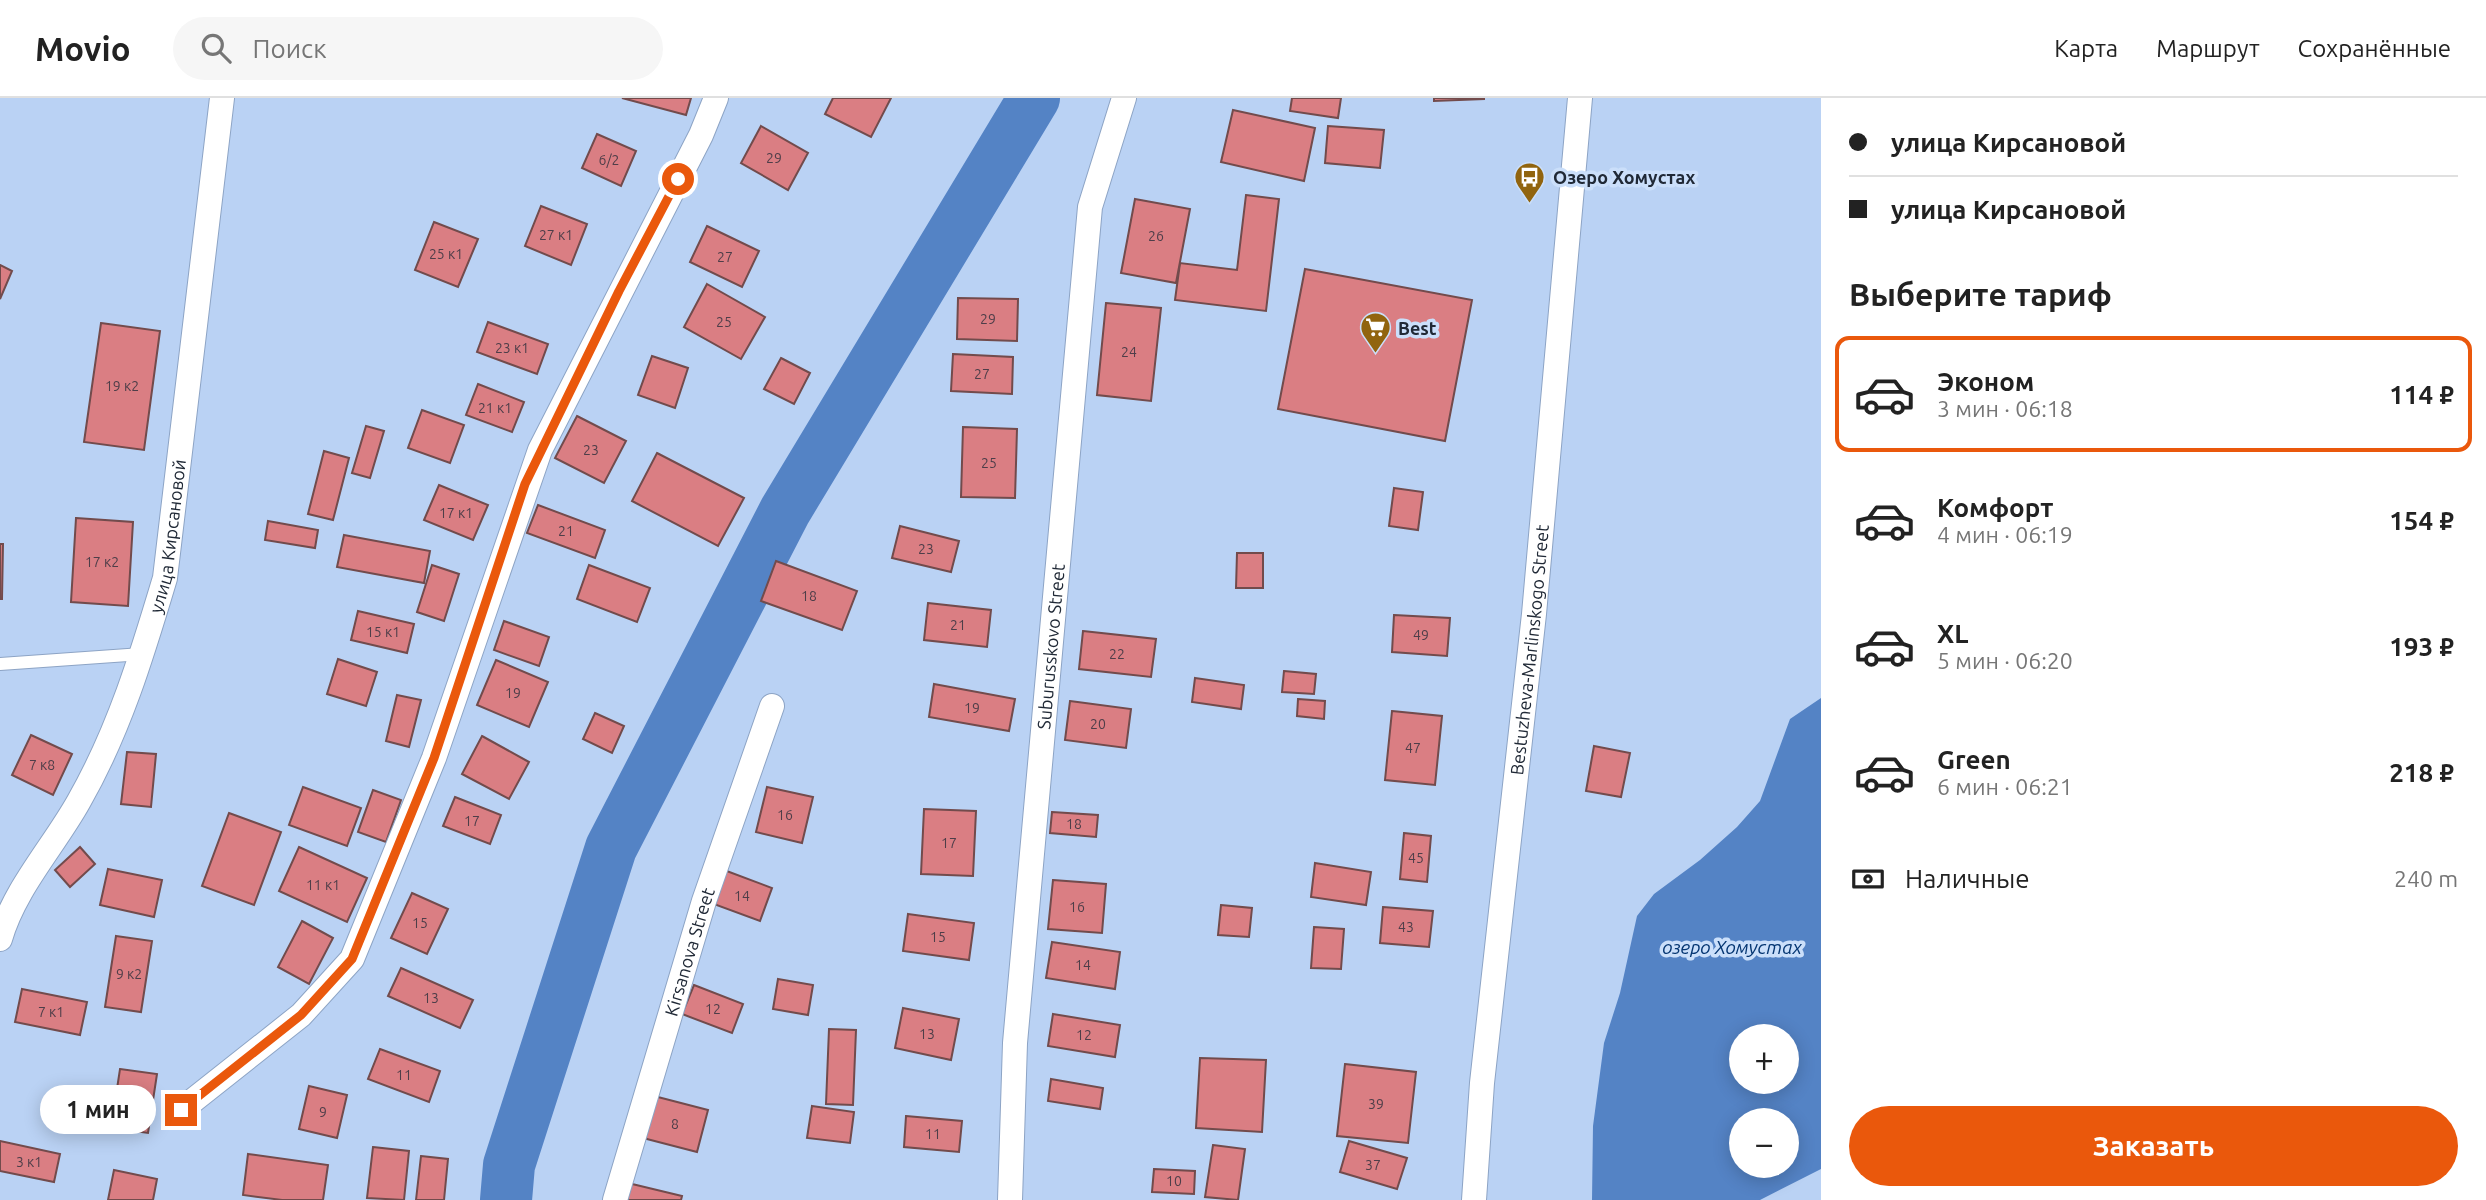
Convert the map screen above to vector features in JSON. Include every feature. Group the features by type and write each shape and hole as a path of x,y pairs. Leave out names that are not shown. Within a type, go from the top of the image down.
{"street":[{"name":"улица Кирсановой","path":"0,939 16,903 79,801 111,738 143,654 165,578 222,98"},
{"path":"181,1110 301,1015 352,959 434,758 540,450 701,135 716,98"},
{"name":"Suburusskovo Street","path":"1010,1200 1015,1043 1090,207 1124,98"},
{"name":"Bestuzheva-Marlinskogo Street","path":"1474,1200 1482,1083 1534,614 1580,98"},
{"name":"Kirsanova Street","path":"615,1200 704,901 772,706"}],"lane":[{"path":"0,664 143,654"}],"water":[{"name":"озеро Хомустах","path":"1821,698 1821,1169 1760,1200 1592,1200 1593,1126 1604,1043 1620,993 1637,916 1654,894 1700,860 1737,827 1760,801 1790,719"}],"building":[{"path":"622,98 691,98 686,115"},
{"path":"833,98 891,98 871,137 825,114"},
{"path":"1292,98 1341,98 1338,118 1290,111"},
{"path":"1434,98 1484,98 1484,99 1434,101"},
{"path":"1233,110 1315,128 1304,181 1221,162"},
{"path":"761,126 808,153 788,190 741,163"},
{"path":"1328,126 1384,130 1380,168 1325,163"},
{"path":"597,134 636,151 621,186 582,168"},
{"path":"1246,195 1279,199 1266,311 1175,300 1180,263 1237,270"},
{"path":"1135,199 1190,209 1176,283 1121,273"},
{"path":"541,206 587,224 571,265 525,246"},
{"path":"434,222 478,239 458,287 415,270"},
{"path":"707,226 759,251 742,287 690,262"},
{"path":"0,265 12,271 0,299"},
{"name":"Best","path":"1305,269 1472,300 1445,441 1278,409"},
{"path":"707,284 765,317 741,359 684,327"},
{"path":"958,298 1018,299 1017,341 957,339"},
{"path":"1106,303 1161,308 1151,401 1097,395"},
{"path":"488,322 548,344 537,374 477,352"},
{"path":"101,323 160,331 144,450 84,442"},
{"path":"953,354 1013,357 1012,394 951,391"},
{"path":"652,356 688,368 675,408 638,395"},
{"path":"781,358 810,373 794,404 764,389"},
{"path":"478,384 524,402 512,432 466,415"},
{"path":"422,410 464,425 450,463 408,448"},
{"path":"577,416 626,441 604,483 555,458"},
{"path":"366,426 384,431 370,478 352,473"},
{"path":"963,427 1017,429 1015,498 961,497"},
{"path":"324,451 349,458 333,520 308,514"},
{"path":"657,453 744,498 718,546 632,501"},
{"path":"439,485 488,505 473,540 424,520"},
{"path":"1394,488 1423,492 1418,530 1389,526"},
{"path":"538,505 605,530 595,558 527,533"},
{"path":"76,518 133,522 128,606 71,602"},
{"path":"268,521 318,530 315,548 265,540"},
{"path":"900,526 959,541 951,572 892,558"},
{"path":"344,535 430,551 424,583 337,567"},
{"path":"0,544 3,544 2,599 0,599"},
{"path":"1237,553 1263,553 1263,588 1236,588"},
{"path":"776,561 857,591 842,630 761,601"},
{"path":"432,565 459,574 444,621 417,612"},
{"path":"589,565 650,588 637,622 577,599"},
{"path":"928,603 991,610 987,647 924,640"},
{"path":"358,611 414,624 407,653 351,640"},
{"path":"1394,615 1450,618 1447,656 1392,652"},
{"path":"504,621 549,637 539,666 494,650"},
{"path":"1083,631 1156,639 1151,677 1079,669"},
{"path":"338,659 377,672 366,706 327,694"},
{"path":"496,660 548,682 529,727 477,705"},
{"path":"1284,671 1316,674 1314,694 1282,692"},
{"path":"1195,678 1244,685 1241,709 1192,702"},
{"path":"934,684 1015,699 1009,731 929,717"},
{"path":"397,695 421,700 409,747 386,741"},
{"path":"1298,699 1325,701 1324,719 1297,716"},
{"path":"1070,701 1131,709 1126,748 1065,740"},
{"path":"1392,711 1442,716 1435,785 1385,780"},
{"path":"595,713 624,726 612,753 583,739"},
{"path":"31,735 72,754 53,795 12,775"},
{"path":"482,736 529,762 509,799 462,774"},
{"path":"1594,746 1630,753 1621,797 1586,791"},
{"path":"127,752 156,754 151,807 121,804"},
{"path":"303,787 361,808 347,846 289,825"},
{"path":"767,787 813,797 802,843 756,832"},
{"path":"373,790 401,800 386,842 358,832"},
{"path":"455,797 501,815 490,844 443,826"},
{"path":"924,809 976,811 973,876 921,874"},
{"path":"1052,812 1098,815 1096,837 1050,833"},
{"path":"229,813 281,832 254,905 202,886"},
{"path":"1404,833 1431,836 1427,882 1400,879"},
{"path":"80,847 95,864 70,887 55,870"},
{"path":"299,847 367,878 347,922 279,891"},
{"path":"1315,863 1371,872 1366,905 1311,897"},
{"path":"108,869 162,880 154,917 100,905"},
{"path":"724,870 772,888 760,921 711,903"},
{"path":"1053,880 1106,884 1102,933 1048,929"},
{"path":"412,893 448,909 427,954 391,938"},
{"path":"1221,905 1252,908 1249,937 1218,935"},
{"path":"1383,907 1433,911 1429,947 1380,943"},
{"path":"908,914 974,923 969,960 903,951"},
{"path":"302,921 333,938 309,984 278,967"},
{"path":"1314,927 1344,929 1341,969 1311,968"},
{"path":"116,936 152,941 141,1012 105,1007"},
{"path":"1052,942 1120,952 1115,989 1046,978"},
{"path":"401,968 473,1000 460,1028 388,996"},
{"path":"778,979 813,985 808,1015 773,1009"},
{"path":"694,985 743,1004 732,1033 682,1014"},
{"path":"22,989 87,1002 80,1035 15,1022"},
{"path":"903,1008 959,1019 951,1060 895,1048"},
{"path":"1053,1014 1120,1025 1115,1057 1048,1046"},
{"path":"829,1029 856,1030 853,1105 826,1104"},
{"path":"380,1049 440,1071 429,1102 368,1079"},
{"path":"1200,1058 1266,1060 1262,1132 1196,1128"},
{"path":"1345,1064 1416,1072 1408,1143 1337,1136"},
{"path":"120,1069 157,1074 148,1133 111,1128"},
{"path":"1051,1079 1103,1088 1100,1109 1048,1101"},
{"path":"309,1086 347,1095 337,1138 299,1129"},
{"path":"654,1096 708,1110 697,1152 643,1138"},
{"path":"812,1106 854,1112 850,1143 807,1138"},
{"path":"906,1116 962,1121 959,1152 904,1147"},
{"path":"0,1141 60,1154 54,1182 0,1171"},
{"path":"1349,1141 1407,1158 1397,1189 1340,1172"},
{"path":"1213,1145 1245,1149 1238,1200 1205,1197"},
{"path":"373,1147 409,1151 404,1200 367,1198"},
{"path":"248,1154 328,1165 323,1200 282,1200 243,1195"},
{"path":"421,1156 448,1159 444,1200 416,1200"},
{"path":"1154,1169 1195,1171 1194,1194 1152,1192"},
{"path":"114,1170 157,1179 153,1200 108,1200"},
{"path":"628,1183 682,1196 681,1200 624,1200"}],"waterway":[{"path":"506,1200 509,1165 611,848 785,511 1034,98"}],"place":[{"name":"Озеро Хомустах","path":"1530,204"},
{"name":"Best","path":"1375,355"}],"route":[{"path":"181,1110 301,1015 352,959 434,758 525,484 619,291 678,179"}]}
